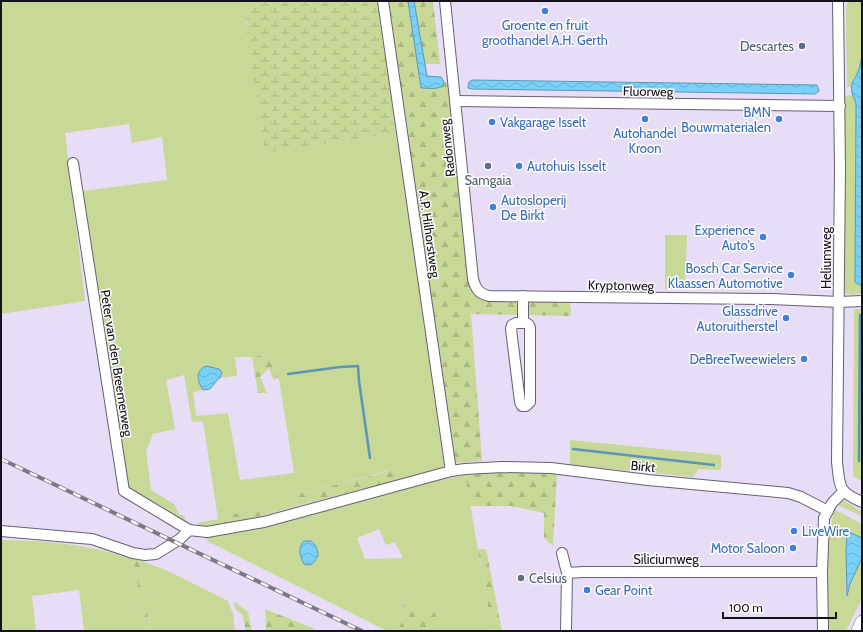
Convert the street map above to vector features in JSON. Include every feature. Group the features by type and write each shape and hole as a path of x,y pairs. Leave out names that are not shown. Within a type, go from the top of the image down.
{"main road":[{"path":"858,631 862,622"}],"street":[{"name":"A.P. Hilhorstweg","path":"383,1 451,471"},
{"name":"Radonweg","path":"445,1 473,279 478,291"},
{"name":"Heliumweg","path":"838,1 840,106 837,462 843,492"},
{"name":"Fluorweg","path":"456,101 840,106"},
{"name":"Peter van den Breemerweg","path":"73,163 124,491 189,530 207,532 264,522 451,471"},
{"name":"Kryptonweg","path":"478,291 489,296 771,299 839,302 862,301"},
{"path":"523,296 523,323"},
{"path":"523,323 529,325 530,360 530,402 526,406 522,406 520,402 511,329 512,325 523,323"},
{"path":"515,361 530,360"},
{"name":"Birkt","path":"451,471 502,467 551,468 648,480 788,493 801,497 828,511"},
{"path":"823,631 822,572 824,518 832,503 843,492 848,497 862,502"},
{"path":"1,531 92,539 133,553 145,555 156,554 180,539 189,530"},
{"path":"562,553 567,573 566,631"},
{"name":"Siliciumweg","path":"567,573 822,572"}],"green space":[{"path":"1,1 245,1 247,6 245,12 250,55 265,153 396,133 397,144 402,148 446,463 441,470 407,479 401,479 397,471 387,471 298,494 292,486 289,501 301,505 266,515 266,508 222,516 222,525 200,527 197,523 218,519 203,421 192,422 184,375 166,380 175,429 153,434 146,451 151,490 174,504 179,514 184,516 187,523 160,506 128,489 108,366 83,191 167,180 162,137 132,143 129,124 65,133 85,301 1,314","holes":["275,354 294,473 240,480 228,413 196,416 193,392 203,390 197,378 206,367 221,370 222,372 220,378 237,376 235,357 252,357"]},
{"path":"245,1 378,1 396,133 265,153 256,90 247,42 245,12 247,6"},
{"path":"384,1 408,1 421,88 443,86 444,82 450,84 474,292 477,297 484,299 568,301 570,306 570,316 471,314 482,461 454,463"},
{"path":"414,1 433,1 440,64 425,64"},
{"path":"849,1 862,1 862,56 858,73 853,79 852,87 847,87 846,13 847,3"},
{"path":"852,95 856,100 855,281 862,286 862,293 852,295 845,293 843,96"},
{"path":"665,235 687,235 685,289 665,289"},
{"path":"854,309 862,309 862,481 853,476"},
{"path":"275,354 279,379 273,379 269,368 260,377 267,393 258,393 252,357"},
{"path":"570,440 721,455 721,470 698,469 693,477 570,465"},
{"path":"397,470 401,479 301,505 289,501 288,492 293,486 298,494"},
{"path":"510,471 557,473 553,546 544,538 544,513 511,506 470,506 465,475"},
{"path":"465,475 492,631 443,631 423,610 412,610 402,594 403,620 397,631 387,631 209,542 205,538 240,532 424,483","holes":["379,529 386,545 395,542 403,558 365,559 357,538","301,545 318,550 318,556 310,565 304,564 299,549"]},
{"path":"843,500 862,512 862,516 838,505"},
{"path":"266,508 266,515 222,525 222,516"},
{"path":"834,509 862,524 862,538 848,531 846,550 846,595 847,596 850,584 862,558 862,598 846,631 826,631 829,539"},
{"path":"1,540 48,542 79,546 110,552 125,557 126,561 134,564 146,631 84,631 79,590 32,596 36,631 1,631"},
{"path":"478,549 486,549 502,631 492,631"},
{"path":"125,557 139,560 150,631 146,631 134,564 126,561"},
{"path":"139,560 168,571 228,601 231,631 150,631"},
{"path":"402,593 412,610 423,610 435,613 443,631 397,631 403,620"},
{"path":"228,601 233,614 235,631 231,631"},
{"path":"234,601 248,612 252,631 246,631 242,614 235,609"},
{"path":"265,609 313,628 314,631 266,631"}],"water":[{"path":"408,1 414,1 427,76 441,77 444,82 443,86 435,88 421,88"},
{"path":"862,56 862,286 855,282 856,102 852,95 852,83 859,70"},
{"path":"472,80 817,85 819,91 815,94 472,89 468,88 469,82"},
{"path":"206,366 219,369 222,372 220,378 210,389 203,390 199,383 198,376 202,368"},
{"path":"847,531 862,538 862,558 850,584 847,596 846,550"},
{"path":"304,541 311,541 318,551 318,556 309,565 304,564 300,555 300,546"}],"waterway":[{"path":"859,461 860,315"},
{"path":"288,374 358,366 370,458"},
{"path":"573,449 714,465"}],"railway":[{"path":"1,459 362,631"}],"place":[{"name":"Groente en fruit groothandel A.H. Gerth","path":"545,11"},
{"name":"Descartes","path":"802,46"},
{"name":"Autohandel Kroon","path":"645,119"},
{"name":"BMN Bouwmaterialen","path":"779,119"},
{"name":"Vakgarage Isselt","path":"492,122"},
{"name":"Samgaia","path":"488,166"},
{"name":"Autohuis Isselt","path":"519,166"},
{"name":"Autosloperij De Birkt","path":"493,207"},
{"name":"Experience Auto's","path":"763,237"},
{"name":"Bosch Car Service Klaassen Automotive","path":"791,275"},
{"name":"Glassdrive Autoruitherstel","path":"786,318"},
{"name":"DeBreeTweewielers","path":"804,359"},
{"name":"LiveWire","path":"794,531"},
{"name":"Motor Saloon","path":"793,548"},
{"name":"Celsius","path":"521,578"},
{"name":"Gear Point","path":"587,590"}]}
